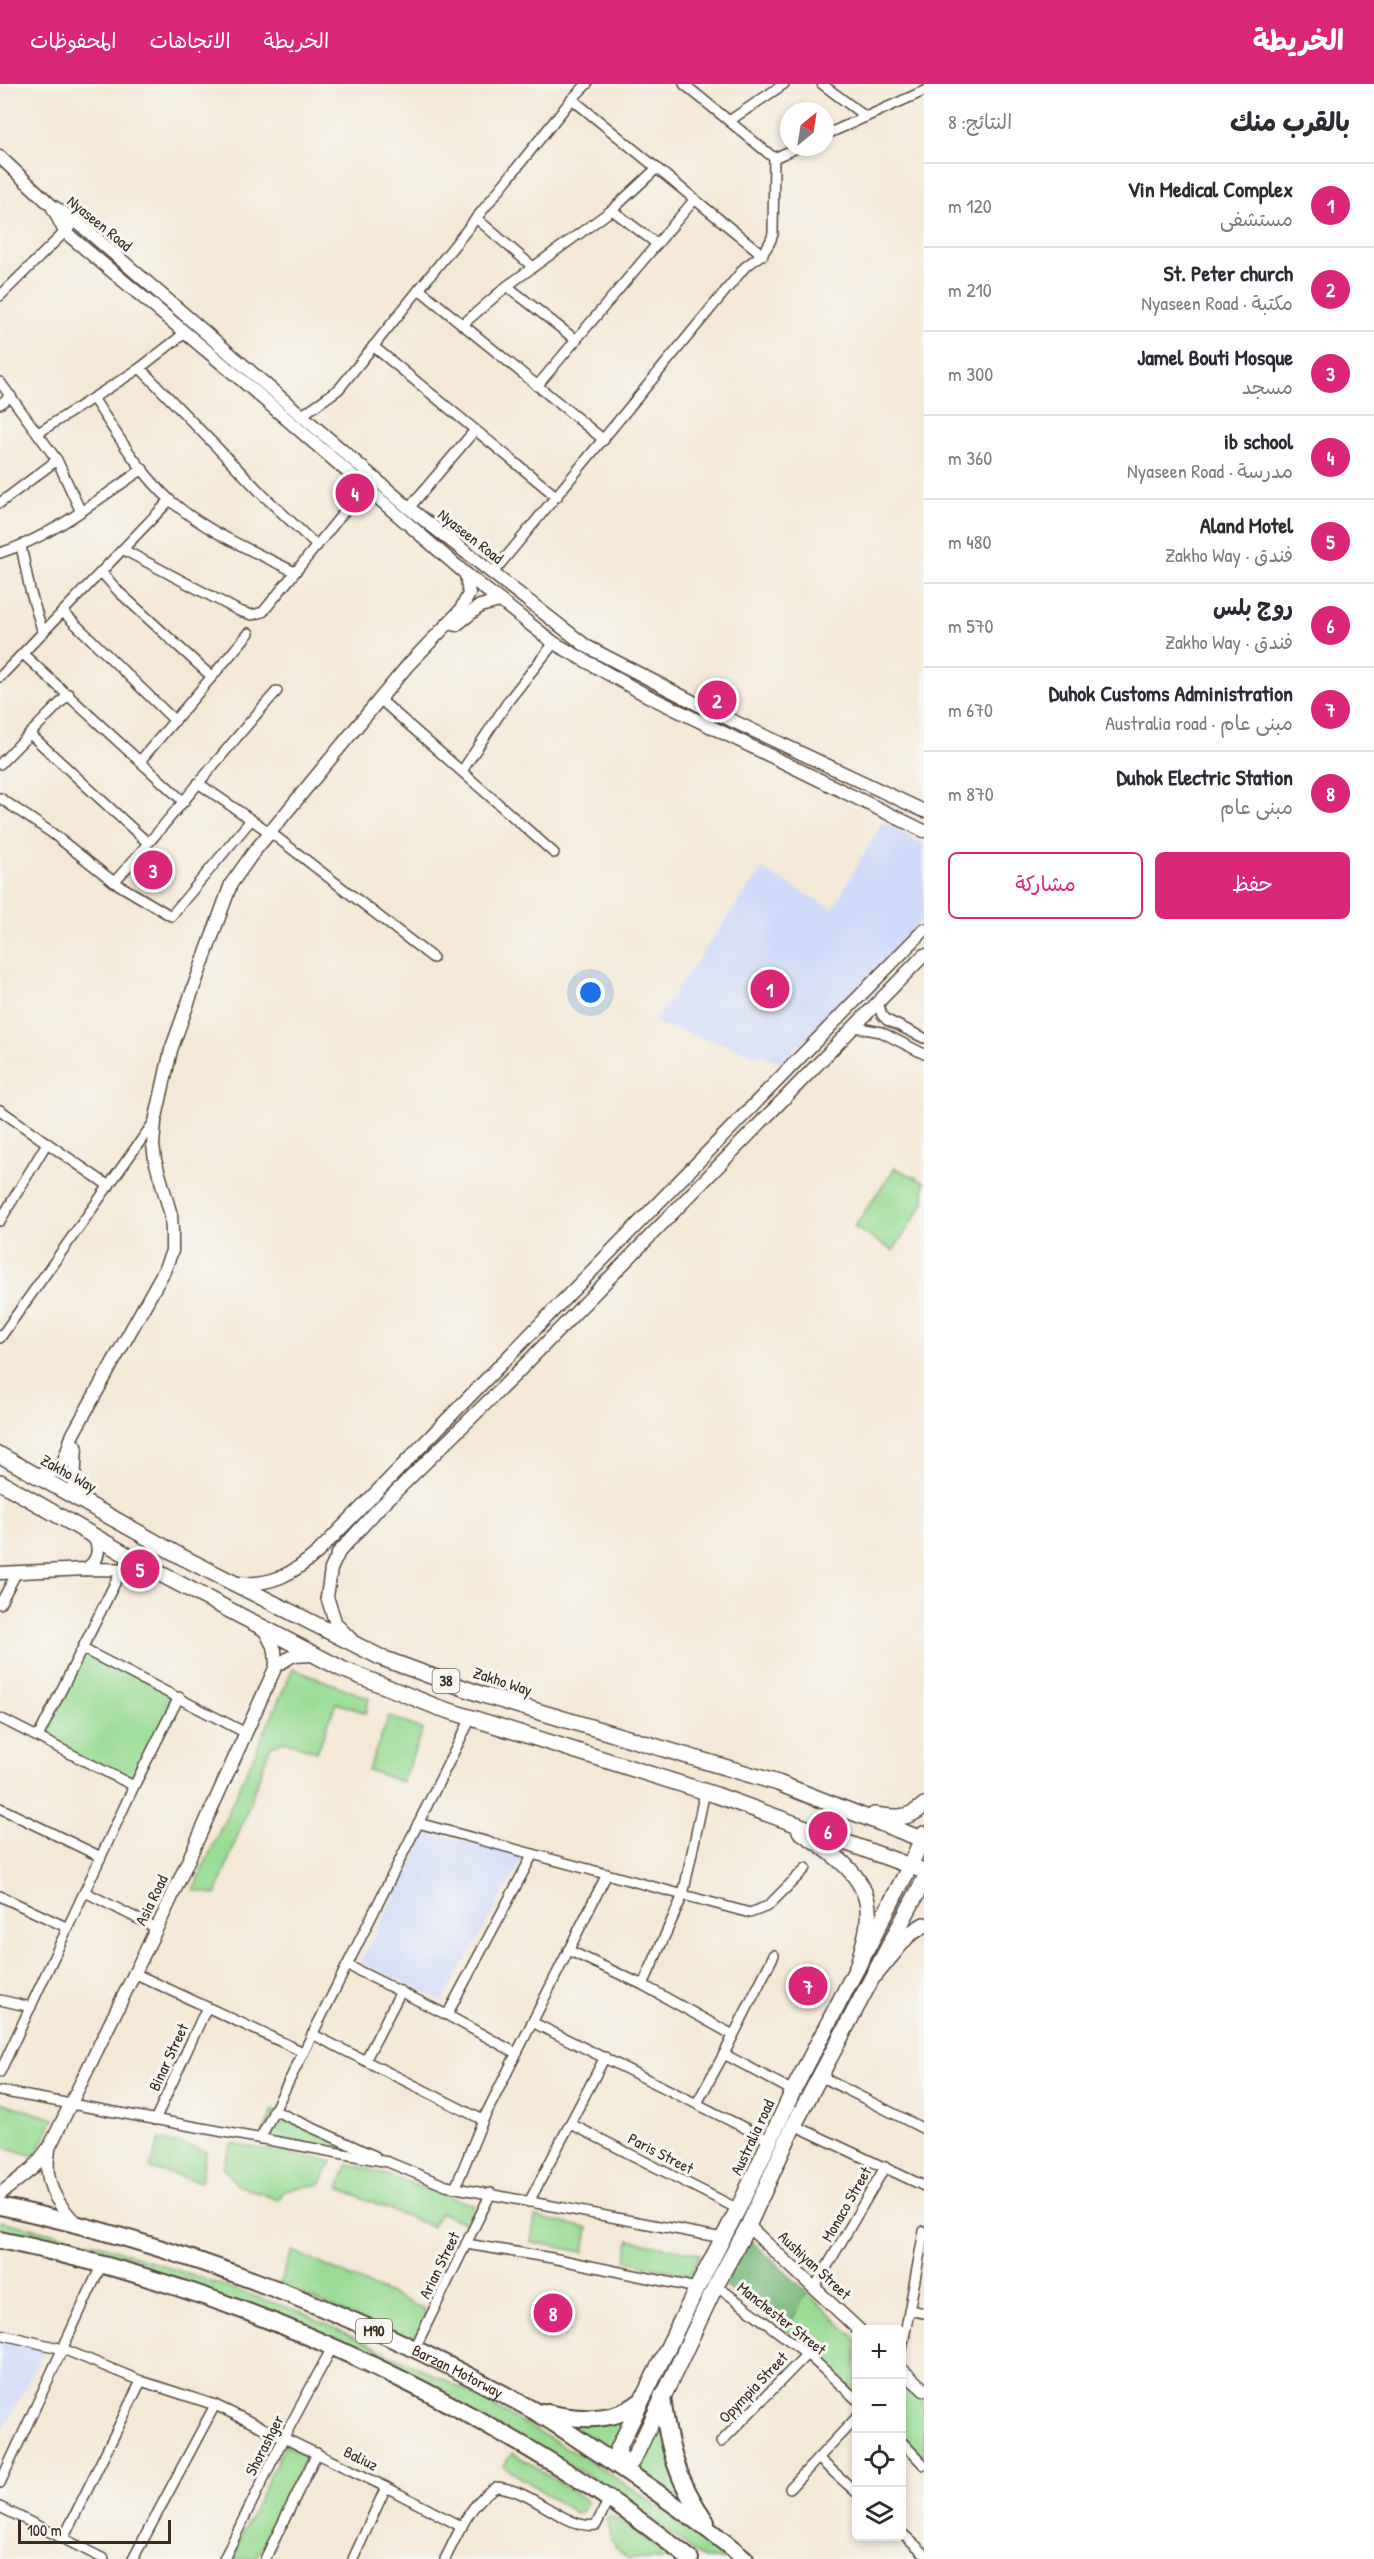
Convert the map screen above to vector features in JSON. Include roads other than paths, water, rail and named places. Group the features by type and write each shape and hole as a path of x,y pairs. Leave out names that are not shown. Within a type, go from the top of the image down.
{"highway":[{"name":"Barzan Motorway","path":"0,2206 76,2223 196,2260 278,2289 414,2350 530,2409 714,2532 745,2559"},
{"name":"Barzan Motorway","path":"0,2240 102,2264 201,2293 333,2346 455,2407 529,2448 610,2498 690,2559"},
{"path":"662,2397 666,2434 675,2462 689,2498 714,2532"},
{"path":"530,2409 589,2419 614,2415 633,2408 640,2402"}],"main road":[{"name":"Zakho Way","path":"0,1455 182,1557 382,1658 483,1695 778,1783 923,1838"},
{"name":"38","path":"0,1482 153,1570 342,1669 437,1707 705,1791 917,1869"},
{"path":"843,1808 870,1815 903,1818 914,1815 924,1805"},
{"path":"775,1815 834,1856 860,1885 866,1896 868,1910 866,1932 857,1968"},
{"name":"Australia road","path":"923,1838 917,1869 857,1968 793,2091 738,2209 640,2402 617,2451 625,2462 632,2461 637,2452 716,2285 748,2226 794,2126 924,1880"},
{"path":"875,1974 908,1935 924,1925"}],"street":[{"path":"301,416 339,389 572,99 587,84"},
{"path":"729,121 784,84"},
{"path":"822,84 866,117"},
{"path":"688,85 774,158"},
{"path":"834,131 924,91"},
{"path":"572,99 763,255"},
{"path":"774,158 780,155"},
{"path":"0,157 52,206 65,232"},
{"path":"492,574 745,267 763,255 773,234 774,158"},
{"path":"462,325 507,286 612,210 657,168"},
{"path":"537,387 694,199"},
{"name":"Nyaseen Road","path":"52,206 76,221 301,416 466,574 554,643 644,694 924,831"},
{"path":"612,210 657,244"},
{"path":"476,218 533,267"},
{"path":"0,296 76,221"},
{"name":"Nyaseen Road","path":"65,232 365,486 409,508 586,646 699,705 924,811"},
{"path":"507,286 576,340"},
{"path":"419,290 603,440"},
{"path":"38,433 140,368 184,333"},
{"path":"373,346 557,497"},
{"path":"140,368 264,496 317,546"},
{"path":"0,382 57,460 80,510"},
{"path":"0,404 10,396"},
{"path":"93,398 142,469 170,500 228,538 295,572"},
{"path":"409,508 475,430"},
{"path":"0,503 57,460"},
{"path":"0,553 21,546 142,469"},
{"path":"124,550 189,586 239,611 252,615 263,612 365,486"},
{"path":"0,676 102,573 170,500"},
{"path":"21,546 30,590 43,633"},
{"path":"102,573 119,592 212,677"},
{"path":"78,1498 74,1475 74,1456 81,1433 172,1270 180,1250 179,1214 169,1183 161,1144 168,1094 180,1048 239,883 273,834 359,723 408,665 460,611 468,598 466,574"},
{"path":"468,598 477,597 477,608"},
{"path":"35,1474 44,1474 66,1461 73,1434 164,1271 172,1251 171,1215 160,1184 153,1145 155,1120 171,1050 231,884 253,853 273,834 383,702 465,616 490,602 500,601"},
{"path":"63,612 175,721"},
{"path":"140,761 249,633"},
{"path":"462,771 509,700 554,643"},
{"path":"23,654 184,802"},
{"path":"114,882 278,690"},
{"path":"0,764 69,694"},
{"path":"383,702 554,853"},
{"path":"30,734 148,843"},
{"path":"198,783 273,834 433,958"},
{"path":"0,798 52,833 114,882 171,916 251,820"},
{"path":"356,1645 336,1624 327,1597 331,1569 339,1552 376,1503 499,1365 924,930"},
{"path":"231,1582 255,1584 279,1580 300,1568 376,1503 510,1380 924,956"},
{"path":"878,1003 882,1015 887,1020 924,1038"},
{"path":"881,1032 881,1024 887,1020"},
{"path":"855,1027 881,1032 924,1054"},
{"path":"805,1054 816,1065"},
{"path":"0,1110 109,1186"},
{"path":"0,1338 155,1120"},
{"path":"0,1221 47,1143"},
{"path":"682,1179 694,1191"},
{"path":"620,1243 632,1254"},
{"path":"499,1365 510,1380"},
{"path":"57,1468 60,1474 66,1477 74,1475"},
{"path":"86,1569 94,1563 98,1554 98,1544 93,1535"},
{"path":"0,1573 86,1569 153,1570"},
{"path":"38,1737 122,1569"},
{"path":"0,1605 17,1572"},
{"path":"263,1628 273,1642 276,1666 292,1656 309,1654 317,1656"},
{"path":"83,1649 246,1733"},
{"name":"Asia Road","path":"50,2146 156,1928 276,1666"},
{"path":"0,2072 134,1786 179,1697"},
{"path":"0,1718 134,1786"},
{"path":"260,2139 471,1718"},
{"path":"643,1985 684,1895 705,1791"},
{"path":"0,1808 101,1857"},
{"path":"418,1822 750,1913 768,1906 806,1868"},
{"path":"447,2014 533,1854"},
{"path":"456,2186 483,2120 607,1874"},
{"path":"85,1892 156,1928"},
{"path":"0,1896 68,1928"},
{"path":"568,1950 643,1985 733,2035"},
{"path":"697,2103 774,1955"},
{"path":"347,1965 447,2014 516,2053"},
{"path":"134,1973 303,2052"},
{"path":"366,2059 401,1991"},
{"path":"0,2000 31,2007"},
{"name":"Binar Street","path":"155,2120 207,2007"},
{"path":"532,2022 771,2141"},
{"path":"312,2034 366,2059 483,2120"},
{"path":"724,2054 793,2091"},
{"path":"529,2202 605,2057"},
{"path":"820,2076 924,2130"},
{"path":"0,2091 388,2162"},
{"path":"273,2110 446,2186 456,2186 723,2238"},
{"name":"Paris Street","path":"571,2124 738,2209"},
{"path":"794,2126 924,2186"},
{"path":"0,2194 33,2168 50,2146"},
{"path":"50,2146 47,2165 51,2190 60,2205 76,2223"},
{"name":"Monaco Street","path":"816,2288 885,2167"},
{"name":"Arian Street","path":"414,2350 491,2193"},
{"name":"Aushiyan Street","path":"748,2226 854,2325"},
{"path":"906,2327 924,2234"},
{"path":"466,2244 552,2258 696,2288"},
{"path":"0,2483 102,2264"},
{"name":"Manchester Street","path":"716,2285 807,2354 852,2395"},
{"path":"909,2310 924,2313"},
{"name":"Baliuz","path":"0,2334 63,2349 141,2380 215,2405 386,2487 353,2559"},
{"name":"Shorashger","path":"225,2559 284,2437 333,2346"},
{"name":"Opympia Street","path":"721,2442 807,2354"},
{"path":"906,2374 924,2390"},
{"path":"63,2539 141,2380"},
{"path":"134,2559 215,2405"},
{"path":"790,2488 852,2422"},
{"path":"906,2446 924,2465"},
{"path":"265,2559 317,2453"},
{"path":"818,2458 852,2488"},
{"path":"386,2487 462,2527"},
{"path":"445,2559 481,2498 496,2487 520,2492 583,2526 596,2525 610,2498"},
{"path":"0,2506 104,2559"},
{"path":"906,2537 924,2553"}],"place":[{"name":"ib school","path":"355,493"},
{"name":"St. Peter church","path":"717,700"},
{"name":"Jamel Bouti Mosque","path":"153,870"},
{"name":"Vin Medical Complex","path":"770,989"},
{"name":"Aland Motel","path":"140,1569"},
{"name":"روج بلس","path":"828,1831"},
{"name":"Duhok Customs Administration","path":"808,1986"},
{"name":"Duhok Electric Station","path":"553,2313"}]}
